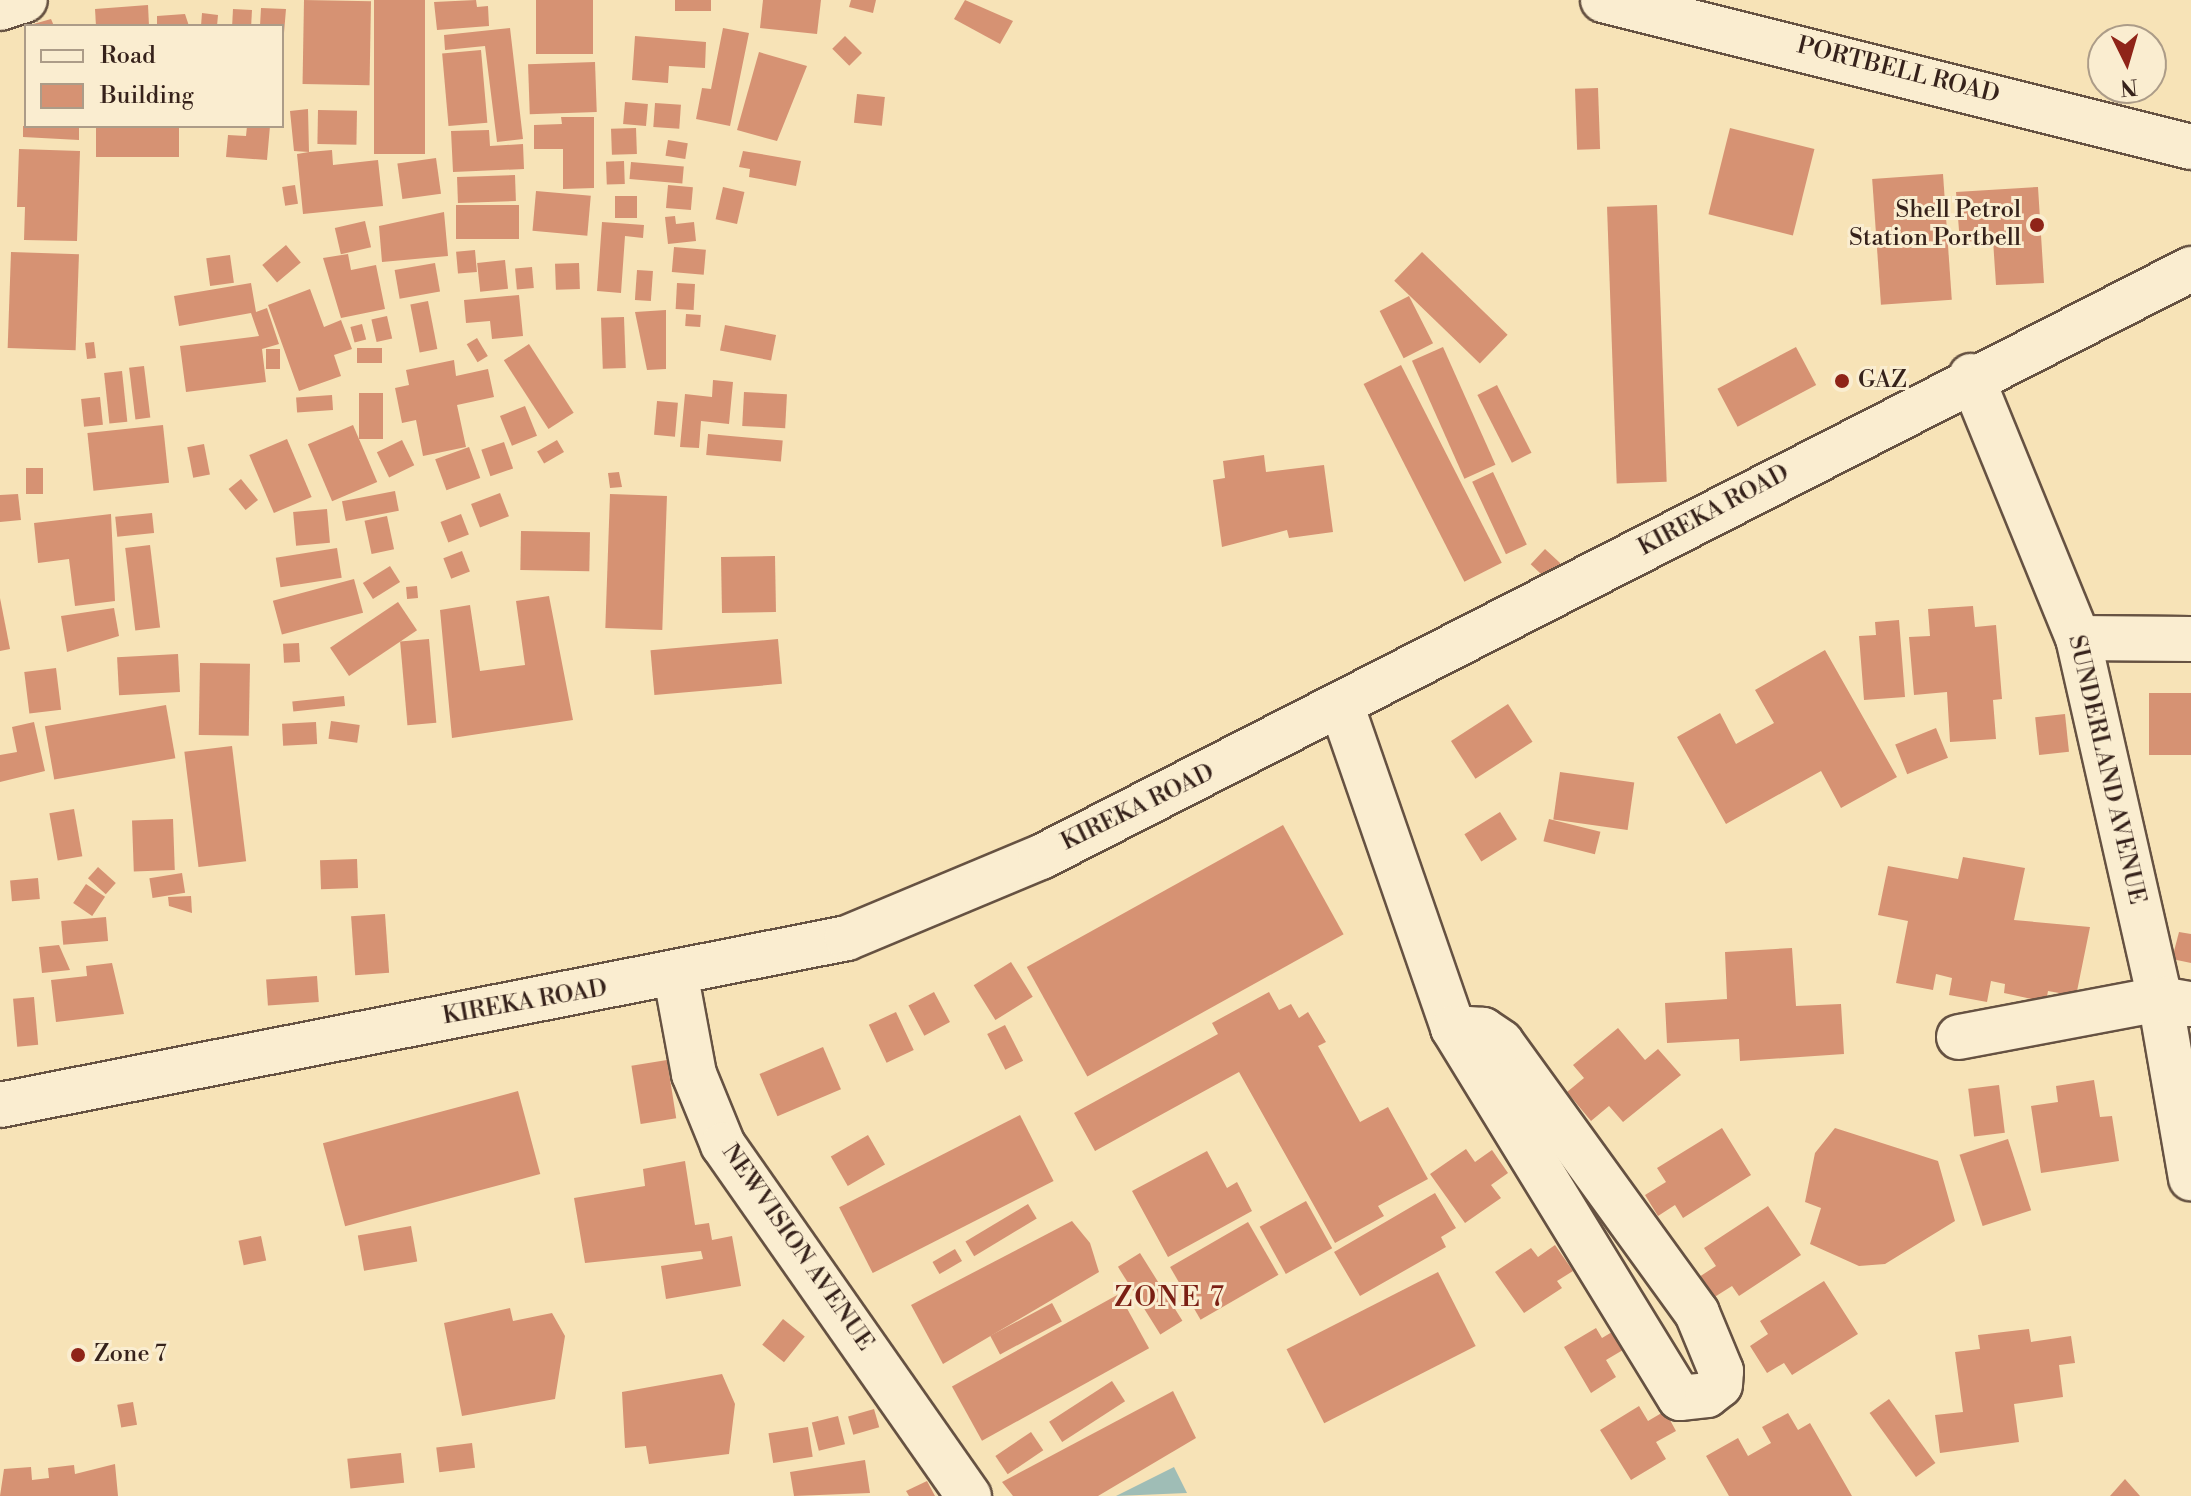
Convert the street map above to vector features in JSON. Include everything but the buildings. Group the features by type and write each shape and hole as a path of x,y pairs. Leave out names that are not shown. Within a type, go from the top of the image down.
{"street":[{"path":"0,8 25,0"},
{"name":"PORTBELL ROAD","path":"1603,0 2191,147"},
{"name":"KIREKA ROAD","path":"0,1105 265,1048 676,977 847,938 1041,857 1342,707 1971,376 2191,269"},
{"name":"SUNDERLAND AVENUE","path":"1971,376 2078,638 2175,1001 2191,1178"},
{"path":"2078,638 2191,639"},
{"path":"1342,707 1453,1028 1680,1398 1707,1395 1720,1385 1719,1358 1697,1313 1501,1042 1483,1030 1453,1028"},
{"name":"NEWVISION AVENUE","path":"676,977 694,1074 723,1145 969,1496"},
{"path":"1959,1037 2175,1001"},
{"path":"1587,1247 1629,1220"}],"water":[{"path":"1174,1467 1187,1493 1116,1496"}],"place":[{"name":"Shell Petrol Station Portbell","path":"2037,225"},
{"name":"GAZ","path":"1842,381"},
{"name":"Zone 7","path":"78,1355"}],"district":[{"name":"ZONE 7","path":"1170,1298"}]}
